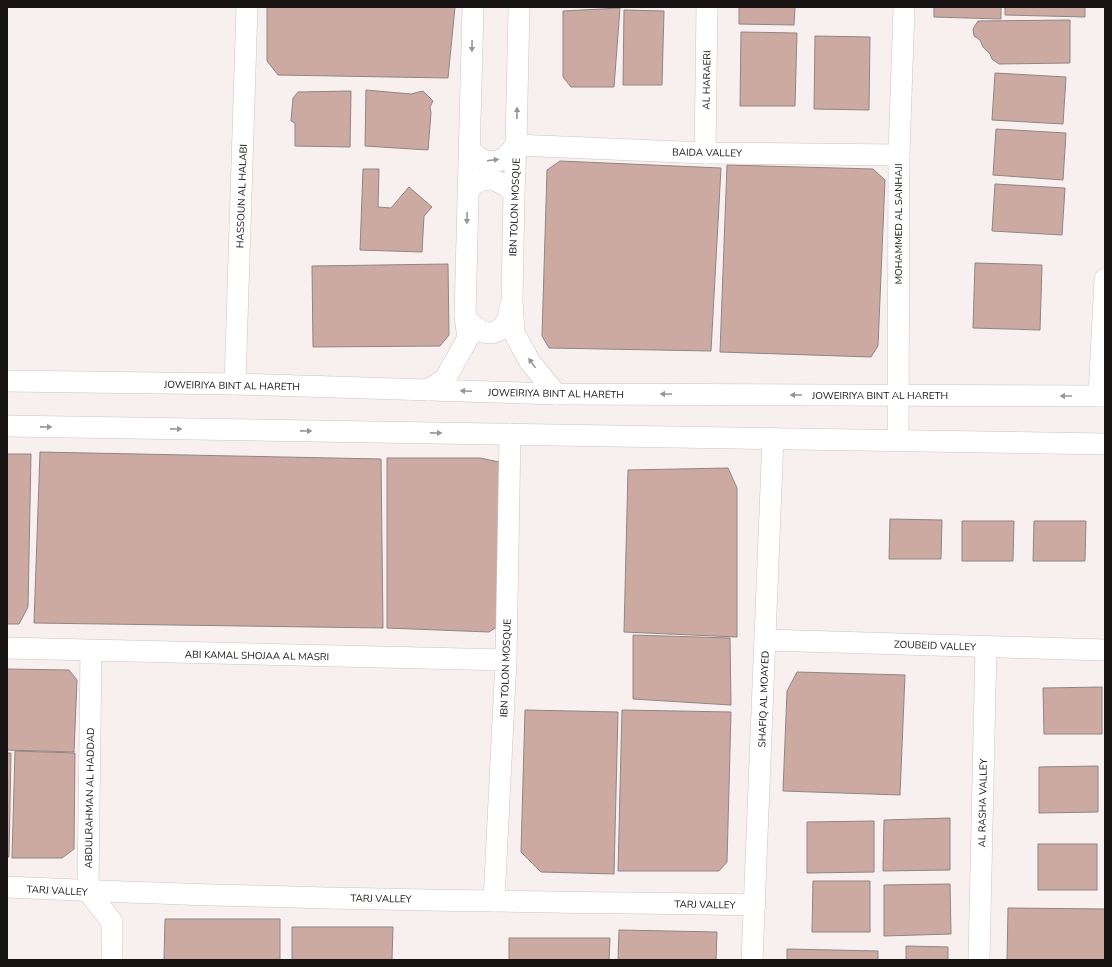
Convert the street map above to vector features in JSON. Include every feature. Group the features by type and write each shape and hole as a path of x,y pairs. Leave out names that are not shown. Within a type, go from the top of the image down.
{"street":[{"name":"HASSOUN AL HALABI","path":"235,384 247,7"},
{"path":"428,390 445,379 468,338 465,316 473,7"},
{"name":"IBN TOLON MOSQUE","path":"519,7 512,300 514,333 530,362 556,394"},
{"name":"AL HARAERI","path":"705,153 707,7"},
{"name":"MOHAMMED AL SANHAJI","path":"898,440 899,155 904,7"},
{"path":"469,148 482,160 491,162 506,157 516,145"},
{"name":"BAIDA VALLEY","path":"516,145 705,153 899,155"},
{"path":"468,190 482,179 491,178 514,192"},
{"path":"1102,396 1105,279"},
{"path":"465,316 474,327 485,333 496,331 507,321 512,300"},
{"name":"JOWEIRIYA BINT AL HARETH","path":"7,381 235,384 556,394 1102,396"},
{"path":"7,426 1105,444"},
{"name":"IBN TOLON MOSQUE","path":"494,901 506,660 510,434"},
{"name":"SHAFIQ AL MOAYED","path":"752,960 773,438"},
{"name":"ZOUBEID VALLEY","path":"766,640 1105,650"},
{"name":"AL RASHA VALLEY","path":"979,960 986,646"},
{"name":"ABI KAMAL SHOJAA AL MASRI","path":"7,648 506,660"},
{"name":"ABDULRAHMAN AL HADDAD","path":"88,891 90,651"},
{"name":"TARJ VALLEY","path":"7,887 88,891 494,901 755,905"},
{"path":"88,891 112,922 112,960"}],"building":[{"path":"267,7 455,7 448,78 278,75 267,61"},
{"path":"739,7 795,7 794,25 739,24"},
{"path":"934,7 1001,7 1001,19 934,17"},
{"path":"1005,7 1085,7 1085,17 1005,15"},
{"path":"620,8 614,87 571,87 563,77 563,11"},
{"path":"624,10 664,11 662,85 623,85"},
{"path":"1070,20 1070,63 999,64 992,59 990,54 983,47 980,40 974,36 973,29 978,21"},
{"path":"741,32 797,33 795,106 740,106"},
{"path":"815,36 870,37 869,110 814,109"},
{"path":"995,73 1066,77 1063,124 992,120"},
{"path":"366,90 411,94 423,91 433,101 430,107 431,113 428,150 365,146"},
{"path":"351,91 350,147 295,146 295,123 291,121 293,98 298,92"},
{"path":"996,129 1066,133 1063,180 993,175"},
{"path":"560,161 721,168 711,351 549,348 542,336 547,170"},
{"path":"727,165 873,169 885,180 878,346 871,357 720,352"},
{"path":"363,169 379,169 378,207 391,208 409,187 432,207 424,216 422,252 360,250"},
{"path":"995,184 1065,188 1062,235 992,231"},
{"path":"975,263 1042,265 1040,330 973,328"},
{"path":"448,264 449,335 440,346 313,347 312,266"},
{"path":"40,452 381,459 383,628 34,623"},
{"path":"7,454 31,454 28,607 19,624 7,624"},
{"path":"387,458 480,458 499,462 498,626 489,632 387,628"},
{"path":"728,468 737,488 737,637 624,632 628,470"},
{"path":"890,519 942,520 941,559 889,559"},
{"path":"962,521 1014,521 1013,561 962,561"},
{"path":"1034,521 1086,521 1085,561 1033,561"},
{"path":"633,635 730,638 731,705 633,699"},
{"path":"7,669 69,670 77,680 74,752 7,750"},
{"path":"797,672 905,675 900,795 783,791 787,691"},
{"path":"1102,687 1102,734 1044,734 1043,688"},
{"path":"525,710 618,712 614,874 541,872 521,852"},
{"path":"622,710 731,712 727,862 719,871 618,871"},
{"path":"15,751 75,753 74,849 62,858 12,858"},
{"path":"7,753 11,753 9,857 7,857"},
{"path":"1098,766 1098,812 1039,813 1039,767"},
{"path":"950,818 950,870 883,871 884,820"},
{"path":"874,821 874,872 807,873 807,822"},
{"path":"1038,844 1097,844 1097,890 1038,890"},
{"path":"813,881 870,881 870,932 812,932"},
{"path":"950,884 951,934 884,936 884,885"},
{"path":"1008,908 1105,909 1105,960 1007,960"},
{"path":"165,919 280,919 280,960 164,960"},
{"path":"292,927 393,927 392,960 292,960"},
{"path":"619,930 717,932 716,960 618,960"},
{"path":"509,938 610,938 609,960 509,960"},
{"path":"906,946 948,947 948,960 906,960"},
{"path":"787,949 878,951 878,960 787,960"}]}
